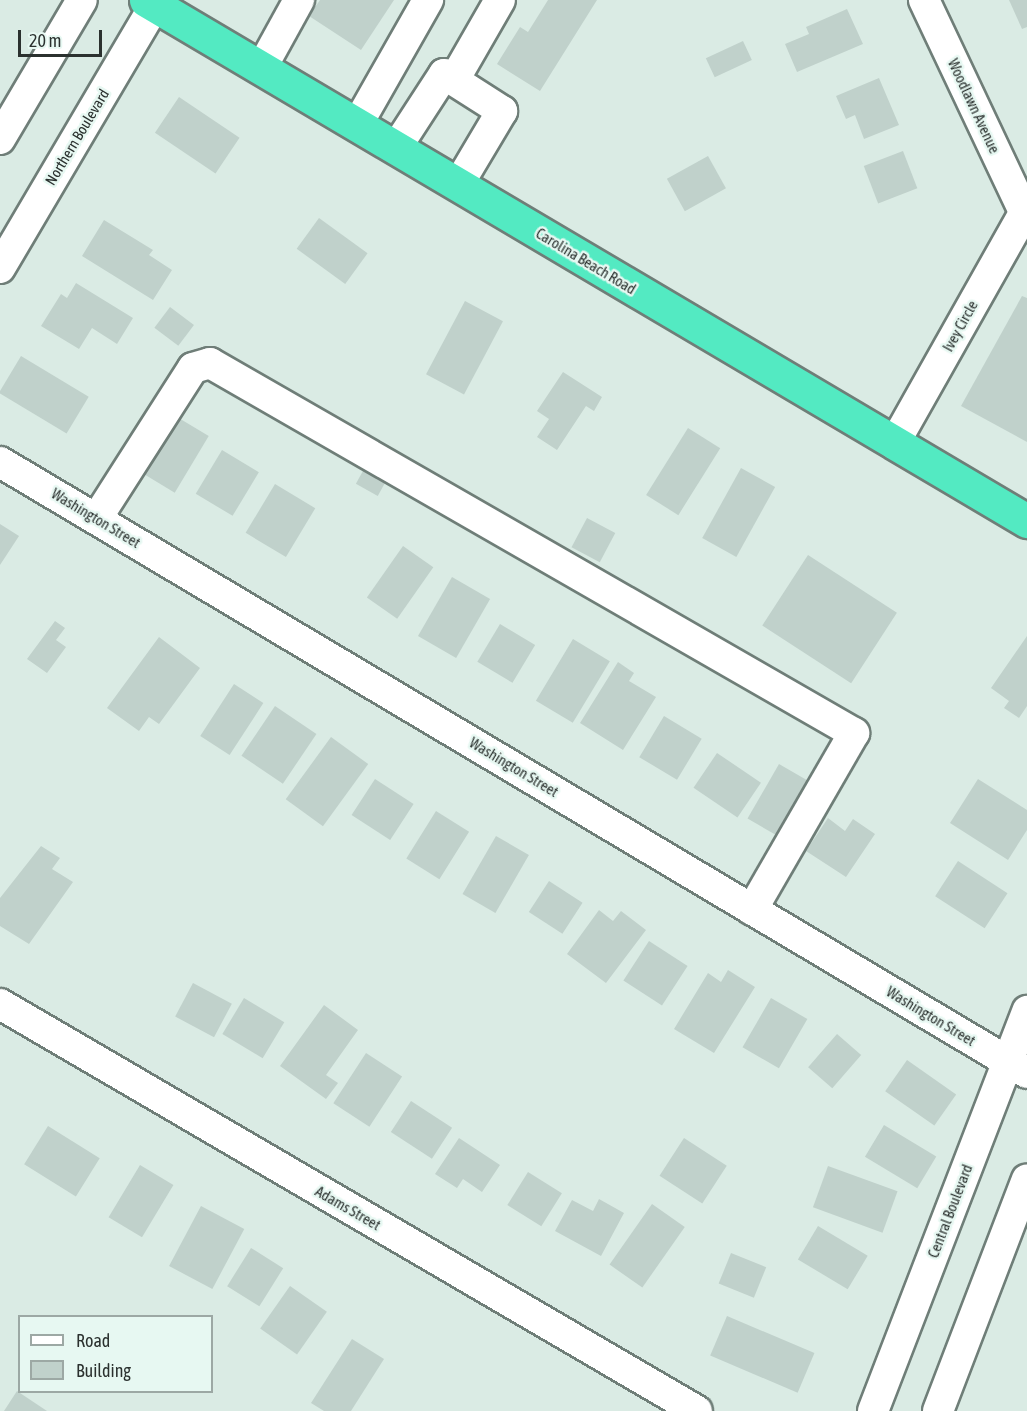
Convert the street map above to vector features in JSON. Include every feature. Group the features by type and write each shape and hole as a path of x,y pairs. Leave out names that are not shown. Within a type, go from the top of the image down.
{"highway":[{"name":"Carolina Beach Road","path":"150,3 262,67 1027,521"}],"street":[{"path":"0,139 82,0"},
{"path":"262,67 299,0"},
{"path":"357,125 428,0"},
{"path":"454,80 500,0"},
{"name":"Woodlawn Avenue","path":"924,0 1022,225"},
{"name":"Northern Boulevard","path":"0,268 150,3"},
{"path":"396,148 444,74 502,111 458,185"},
{"name":"Ivey Circle","path":"894,444 1022,225"},
{"path":"97,518 193,368 210,363 854,733 752,910"},
{"name":"Washington Street","path":"0,462 1017,1068"},
{"name":"Adams Street","path":"0,1004 697,1411"},
{"name":"Central Boulevard","path":"873,1411 1017,1068 1027,1011"},
{"path":"938,1411 1027,1179"}],"building":[{"path":"320,0 394,0 361,50 309,16"},
{"path":"548,0 597,0 540,91 497,64 520,27 528,32"},
{"path":"1009,0 1027,0 1027,27 1022,29"},
{"path":"847,9 863,44 797,72 785,44 809,34 806,27"},
{"path":"743,41 752,60 715,77 706,58"},
{"path":"879,78 899,125 864,139 855,115 846,119 836,96"},
{"path":"179,97 240,138 215,173 155,133"},
{"path":"903,151 917,188 878,203 864,166"},
{"path":"708,156 726,188 685,211 667,179"},
{"path":"319,218 368,253 345,284 297,249"},
{"path":"104,220 153,250 149,255 172,270 153,300 82,256"},
{"path":"76,283 133,318 117,344 92,328 79,349 41,326 61,294 67,298"},
{"path":"1022,296 1027,298 1027,442 961,406"},
{"path":"465,301 503,321 464,394 426,374"},
{"path":"170,307 194,325 178,346 154,328"},
{"path":"21,356 89,397 67,434 0,394"},
{"path":"563,372 602,397 594,411 586,406 557,450 537,437 549,419 537,411"},
{"path":"177,417 209,436 175,493 143,474"},
{"path":"688,428 720,448 678,515 646,495"},
{"path":"222,450 259,472 233,516 196,494"},
{"path":"368,462 390,474 378,496 356,484"},
{"path":"741,468 775,487 736,557 702,538"},
{"path":"275,484 315,508 286,557 246,533"},
{"path":"587,518 615,533 600,562 572,547"},
{"path":"0,524 19,536 0,565"},
{"path":"403,546 433,567 397,619 367,598"},
{"path":"808,555 897,613 851,683 762,625"},
{"path":"452,577 490,599 456,658 418,636"},
{"path":"55,621 65,628 56,640 66,647 47,673 27,659"},
{"path":"500,624 535,645 512,683 477,662"},
{"path":"1027,636 1027,706 1019,718 1004,708 1009,701 991,688"},
{"path":"159,637 200,668 159,724 149,717 139,731 107,708"},
{"path":"573,639 610,661 573,723 536,701"},
{"path":"618,662 634,673 629,681 656,697 623,750 580,723"},
{"path":"234,684 263,703 230,755 200,736"},
{"path":"275,706 316,734 283,784 241,756"},
{"path":"664,716 702,739 677,780 639,757"},
{"path":"331,737 368,764 323,826 286,799"},
{"path":"717,753 761,783 737,817 694,788"},
{"path":"779,764 810,782 779,837 748,819"},
{"path":"375,779 414,804 390,840 352,815"},
{"path":"978,779 1027,810 1027,830 1008,860 950,823"},
{"path":"436,811 469,832 439,879 406,858"},
{"path":"828,818 845,831 853,819 875,834 846,877 806,851"},
{"path":"496,836 529,855 495,913 462,894"},
{"path":"41,846 60,858 52,869 73,882 29,944 0,926 0,898"},
{"path":"958,861 1007,893 985,928 935,896"},
{"path":"549,881 583,903 562,934 529,912"},
{"path":"599,910 613,921 621,911 646,930 606,983 567,954"},
{"path":"649,941 688,966 662,1005 623,980"},
{"path":"728,970 755,987 714,1053 674,1029 708,973 721,982"},
{"path":"193,983 232,1004 214,1037 175,1017"},
{"path":"244,998 284,1022 263,1058 222,1034"},
{"path":"771,998 807,1019 779,1068 743,1047"},
{"path":"324,1005 358,1030 326,1075 338,1083 326,1099 280,1066"},
{"path":"837,1034 861,1055 832,1088 808,1067"},
{"path":"366,1053 402,1076 369,1127 333,1103"},
{"path":"907,1060 956,1094 934,1126 885,1091"},
{"path":"411,1101 452,1128 432,1159 391,1132"},
{"path":"884,1125 936,1156 917,1188 865,1157"},
{"path":"48,1126 100,1158 76,1196 24,1164"},
{"path":"459,1138 500,1165 482,1192 463,1179 457,1188 435,1174"},
{"path":"684,1138 727,1166 702,1204 659,1176"},
{"path":"140,1165 173,1185 142,1237 109,1217"},
{"path":"828,1166 898,1191 882,1233 813,1207"},
{"path":"528,1172 562,1193 541,1226 507,1205"},
{"path":"599,1199 624,1213 601,1256 555,1231 572,1200 593,1211"},
{"path":"652,1204 685,1227 642,1288 610,1265"},
{"path":"201,1206 244,1229 212,1289 169,1266"},
{"path":"818,1226 868,1256 848,1289 798,1259"},
{"path":"251,1248 283,1268 259,1306 227,1286"},
{"path":"731,1253 766,1267 754,1298 719,1284"},
{"path":"290,1286 327,1312 297,1354 260,1329"},
{"path":"727,1316 814,1353 798,1393 710,1356"},
{"path":"352,1339 384,1359 351,1411 324,1411 311,1403"},
{"path":"17,1391 47,1411 4,1411"}]}
